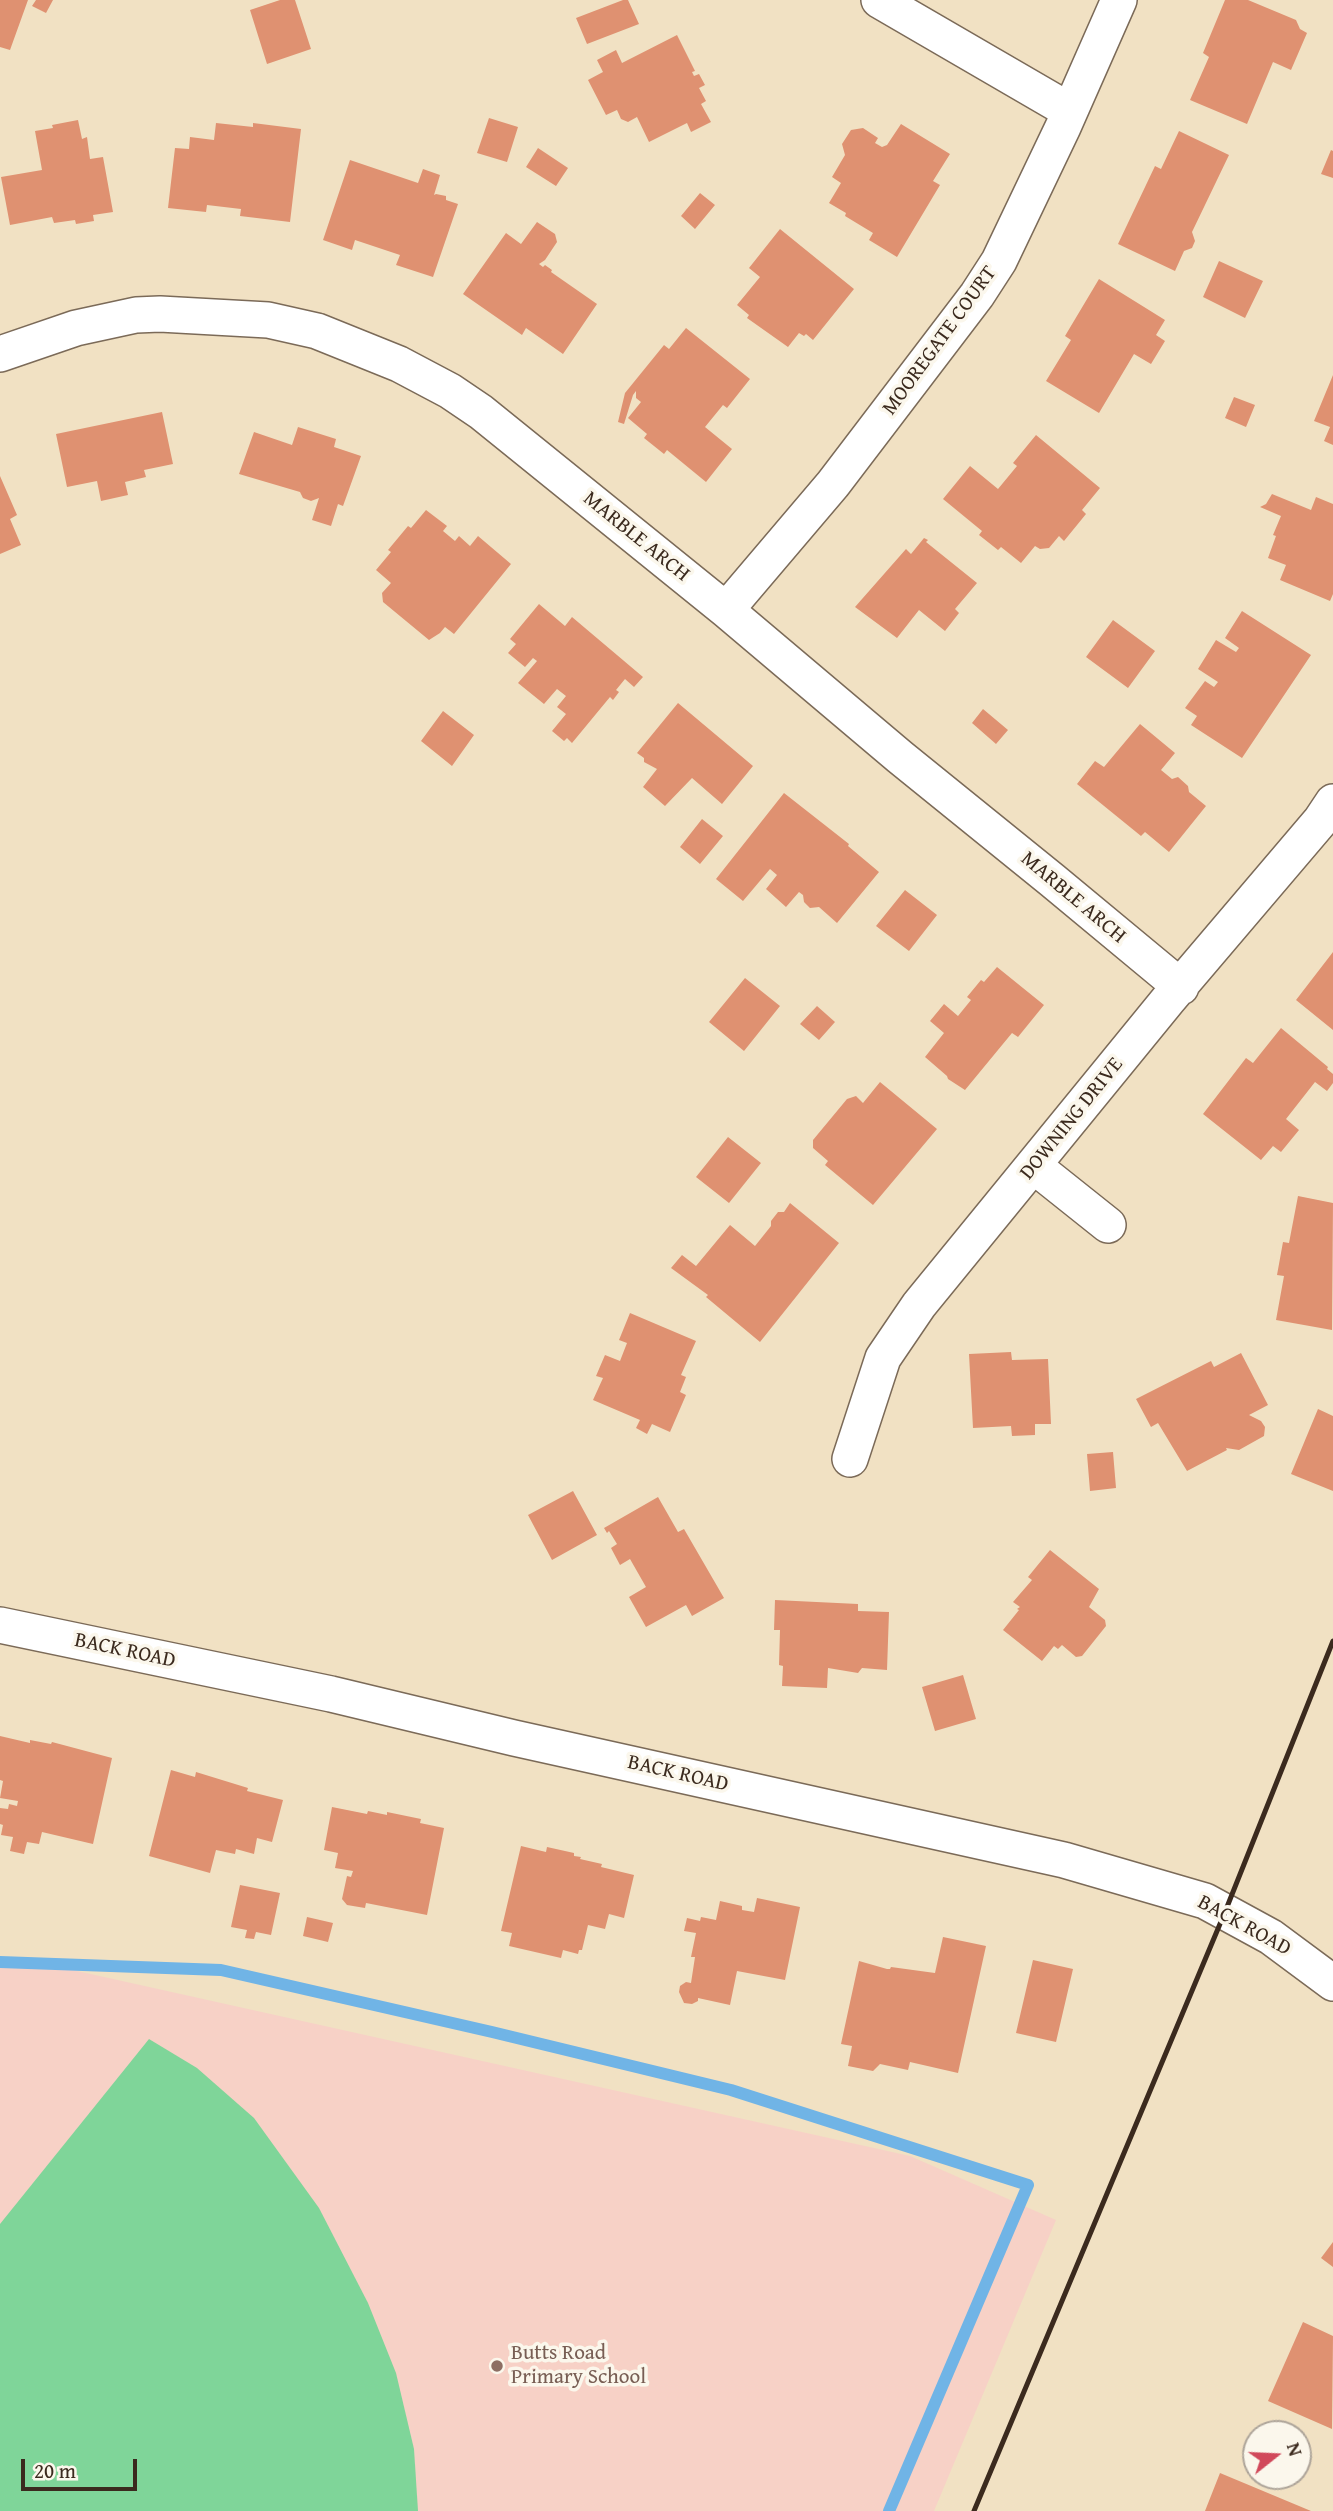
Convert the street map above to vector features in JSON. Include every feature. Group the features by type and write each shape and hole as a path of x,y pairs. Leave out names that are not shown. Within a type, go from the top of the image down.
{"street":[{"path":"879,0 1070,111"},
{"name":"MOOREGATE COURT","path":"726,610 833,484 977,295 999,261 1119,0"},
{"name":"MARBLE ARCH","path":"0,354 76,328 136,315 268,320 317,331 399,364 450,391 481,412 726,610 890,749 1181,987"},
{"name":"DOWNING DRIVE","path":"850,1459 883,1358 919,1305 1168,1000 1321,820 1333,802"},
{"path":"1034,1166 1108,1225"},
{"name":"BACK ROAD","path":"0,1625 331,1695 1064,1860 1205,1901 1271,1937 1333,1983"}],"shaded area":[{"name":"Butts Road Primary School","path":"0,1965 50,1965 910,2156 1056,2220 934,2511 0,2511"}],"green space":[{"path":"149,2039 197,2068 254,2118 319,2208 368,2303 396,2373 414,2449 418,2511 0,2511 0,2224"}],"building":[{"path":"0,0 28,0 10,50 0,47"},
{"path":"36,0 53,0 46,13 32,6"},
{"path":"280,0 295,0 311,49 267,64 250,10"},
{"path":"628,0 639,24 587,44 576,18"},
{"path":"1225,0 1248,0 1296,20 1300,29 1307,33 1291,70 1273,62 1247,124 1190,100 1209,57 1203,53"},
{"path":"677,35 695,71 692,72 694,76 699,74 705,85 699,88 706,101 701,104 711,122 691,132 687,123 649,142 637,117 628,122 621,119 617,110 606,115 588,80 603,72 597,60 616,50 622,63"},
{"path":"489,118 518,127 507,162 477,153"},
{"path":"78,120 82,139 87,137 90,159 103,157 113,212 93,215 94,221 76,224 75,220 54,223 52,217 10,225 1,177 42,170 35,131"},
{"path":"216,123 253,127 253,123 301,129 290,222 240,216 241,209 207,205 206,212 168,208 175,148 189,149 190,137 214,140"},
{"path":"901,124 950,154 933,181 940,185 897,257 869,240 873,233 829,203 841,183 832,177 845,155 842,144 851,130 863,128 878,138 875,143 882,147 887,145"},
{"path":"1179,131 1229,155 1192,232 1195,241 1192,248 1184,251 1175,271 1118,244 1155,166 1161,169"},
{"path":"538,148 568,168 556,186 526,167"},
{"path":"1331,150 1333,151 1333,178 1321,174"},
{"path":"350,160 418,183 423,169 440,175 434,195 446,196 446,200 458,204 433,277 396,265 400,255 355,240 352,250 323,240"},
{"path":"700,193 715,205 695,229 681,216"},
{"path":"537,222 555,234 557,242 545,260 539,264 543,267 545,265 597,304 563,354 526,328 522,335 463,294 506,233 521,244"},
{"path":"780,229 854,289 813,340 806,334 804,336 799,333 788,347 747,318 749,315 737,305 760,277 749,268"},
{"path":"1219,261 1263,281 1245,318 1203,297"},
{"path":"1099,279 1165,320 1156,335 1165,341 1151,364 1134,354 1099,413 1046,381 1071,340 1065,336"},
{"path":"686,328 750,379 727,408 723,405 705,427 732,449 706,482 667,450 664,454 644,438 647,434 628,418 641,402 636,398 636,391 624,424 618,422 625,393 664,345 669,349"},
{"path":"1333,375 1333,445 1324,441 1330,427 1314,421"},
{"path":"1234,397 1255,405 1246,427 1225,418"},
{"path":"162,412 173,464 144,470 146,477 125,482 128,495 101,501 97,481 67,487 56,434"},
{"path":"298,427 336,439 334,447 361,456 343,506 338,504 331,526 312,520 319,498 311,501 303,498 300,492 239,474 254,432 292,445"},
{"path":"1036,435 1100,488 1082,510 1086,514 1064,541 1059,536 1049,548 1040,549 1035,546 1021,563 1001,547 998,550 979,535 982,531 943,499 970,466 998,489 1017,466 1013,463"},
{"path":"0,476 17,515 10,519 21,545 0,554"},
{"path":"1272,494 1311,510 1316,497 1333,504 1333,594 1330,601 1280,580 1286,565 1268,558 1281,516 1260,507 1266,504"},
{"path":"426,510 447,526 443,531 455,541 459,536 470,546 478,536 511,564 454,634 445,627 429,640 383,602 382,593 391,583 376,570 408,526 411,528"},
{"path":"924,538 977,583 955,609 959,613 945,631 919,610 897,638 855,607 906,549 911,554"},
{"path":"539,604 565,626 572,617 643,677 634,687 625,679 616,690 619,692 613,700 610,697 572,743 567,738 564,741 552,731 566,714 557,707 566,696 557,689 544,704 518,683 537,661 533,658 525,667 508,653 516,644 510,639"},
{"path":"1242,611 1311,655 1242,758 1191,725 1197,716 1185,708 1205,681 1214,687 1218,682 1198,669 1216,640 1236,652 1239,648 1225,638"},
{"path":"1113,620 1155,651 1128,688 1086,657"},
{"path":"678,703 753,766 722,804 692,778 665,806 643,787 657,769 644,762 644,758 637,753"},
{"path":"983,709 1008,730 996,744 972,723"},
{"path":"443,711 474,735 452,766 421,741"},
{"path":"1140,724 1175,753 1161,770 1172,779 1178,777 1188,786 1189,792 1206,806 1169,852 1145,832 1141,836 1077,784 1095,761 1104,767"},
{"path":"784,793 849,844 848,846 879,872 837,923 819,907 810,908 799,892 786,907 766,889 777,875 770,869 743,901 716,879"},
{"path":"702,819 723,836 700,864 680,847"},
{"path":"905,890 937,915 909,951 876,926"},
{"path":"1333,952 1333,1030 1296,1000"},
{"path":"997,967 1044,1005 1018,1037 1012,1033 965,1090 948,1079 925,1057 944,1033 930,1021 944,1004 958,1016 971,1000 967,997 981,980 984,982"},
{"path":"745,978 780,1006 744,1051 709,1022"},
{"path":"817,1006 835,1022 819,1040 800,1024"},
{"path":"1281,1028 1328,1067 1333,1074 1333,1083 1327,1091 1315,1082 1286,1119 1299,1130 1281,1152 1273,1146 1261,1160 1203,1114 1246,1058 1253,1063"},
{"path":"880,1082 937,1129 873,1205 825,1165 828,1161 813,1148 813,1140 847,1099 856,1096 863,1103"},
{"path":"728,1137 761,1163 729,1203 696,1177"},
{"path":"1298,1196 1333,1203 1332,1330 1276,1320 1284,1276 1277,1275 1283,1242 1289,1243"},
{"path":"790,1203 839,1243 760,1342 706,1297 708,1295 671,1268 682,1255 696,1266 730,1225 755,1246 778,1212 784,1212"},
{"path":"630,1313 696,1341 681,1375 686,1377 680,1392 686,1395 670,1432 652,1424 647,1434 636,1428 640,1420 593,1400 603,1378 596,1376 605,1355 620,1361 627,1343 619,1340"},
{"path":"1011,1352 1012,1360 1048,1359 1051,1424 1035,1424 1035,1435 1012,1436 1011,1426 973,1428 969,1354"},
{"path":"1241,1353 1268,1405 1249,1415 1261,1421 1265,1427 1264,1436 1239,1450 1226,1448 1227,1450 1187,1471 1158,1423 1151,1427 1136,1399 1211,1361 1214,1367"},
{"path":"1318,1409 1333,1416 1333,1491 1291,1474"},
{"path":"1113,1452 1116,1488 1090,1491 1087,1454"},
{"path":"573,1491 597,1535 552,1560 528,1515"},
{"path":"658,1497 678,1532 684,1529 724,1598 692,1616 686,1605 646,1627 629,1597 646,1587 630,1559 620,1565 611,1548 617,1544 604,1528"},
{"path":"1050,1550 1099,1589 1089,1607 1105,1620 1106,1626 1082,1656 1076,1657 1062,1645 1058,1649 1054,1646 1042,1661 1003,1630 1019,1610 1017,1609 1020,1607 1013,1602 1032,1580 1028,1577"},
{"path":"775,1600 858,1604 858,1611 889,1612 887,1670 862,1668 858,1673 828,1668 827,1688 782,1686 783,1666 779,1665 780,1630 774,1630"},
{"path":"963,1675 976,1719 935,1731 922,1687"},
{"path":"0,1736 30,1743 30,1740 52,1742 112,1758 93,1844 42,1832 39,1844 27,1842 24,1854 10,1851 13,1837 1,1835 3,1825 0,1824 0,1808 8,1809 9,1804 17,1806 18,1801 0,1798 3,1781 0,1780"},
{"path":"171,1770 195,1777 196,1772 248,1788 247,1791 283,1800 272,1842 257,1838 254,1854 236,1849 235,1854 216,1850 210,1873 149,1856"},
{"path":"332,1807 367,1814 368,1811 387,1815 387,1812 421,1819 420,1823 444,1828 427,1915 366,1903 365,1908 347,1905 342,1899 347,1876 351,1877 353,1871 335,1868 338,1853 324,1850"},
{"path":"521,1846 546,1852 547,1847 574,1853 574,1856 581,1857 580,1859 602,1864 601,1867 634,1875 624,1918 609,1914 605,1929 588,1925 582,1950 579,1950 578,1954 563,1950 561,1958 509,1946 512,1933 501,1931"},
{"path":"240,1885 280,1893 271,1935 256,1932 254,1939 245,1938 247,1930 231,1927"},
{"path":"757,1898 800,1907 785,1980 737,1971 730,2005 698,1998 698,2001 692,2004 684,2003 679,1992 680,1986 686,1982 691,1983 695,1957 691,1957 696,1933 684,1931 687,1918 716,1920 720,1901 754,1912"},
{"path":"307,1917 333,1923 328,1942 303,1936"},
{"path":"943,1937 986,1946 958,2073 910,2062 908,2070 880,2064 873,2071 848,2066 852,2046 841,2044 859,1961 887,1969 891,1967 935,1973"},
{"path":"1033,1960 1073,1969 1056,2042 1016,2033"},
{"path":"1333,2242 1333,2267 1321,2258"},
{"path":"1303,2322 1333,2336 1332,2429 1268,2401"},
{"path":"1220,2473 1242,2482 1242,2490 1261,2490 1311,2511 1205,2511"}],"waterway":[{"path":"0,1962 221,1970 731,2090 1028,2185 889,2511"}],"railway":[{"path":"974,2511 1225,1912 1333,1641"}],"place":[{"name":"Butts Road Primary School","path":"497,2366"}]}
